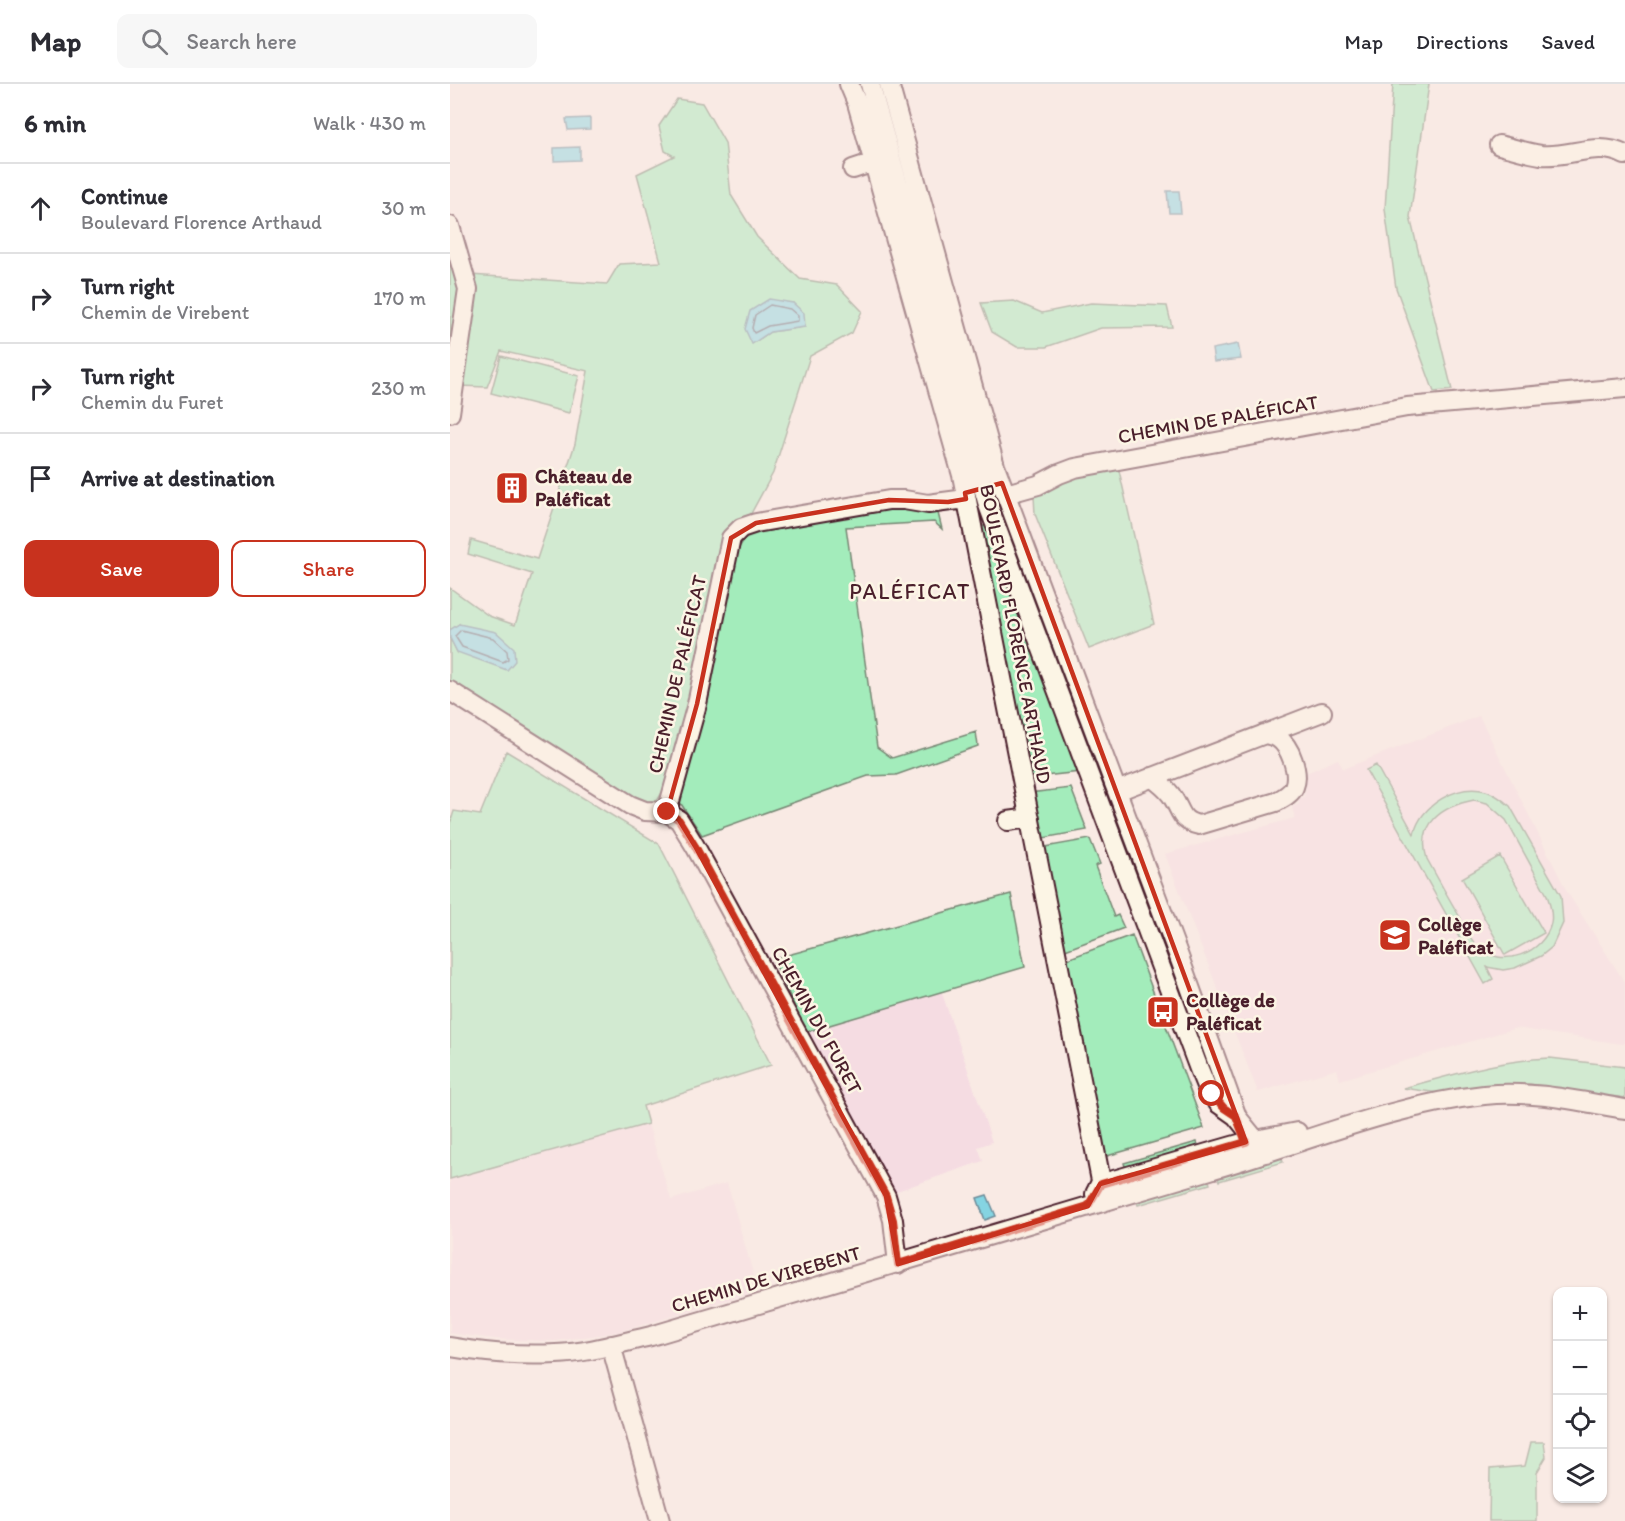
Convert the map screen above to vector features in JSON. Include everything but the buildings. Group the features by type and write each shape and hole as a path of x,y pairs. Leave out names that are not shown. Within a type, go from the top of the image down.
{"street":[{"name":"BOULEVARD FLORENCE ARTHAUD","path":"849,84 857,103 874,162 966,500 1030,818 1098,1197"},
{"name":"BOULEVARD FLORENCE ARTHAUD","path":"870,84 998,494 1198,1069 1206,1086 1219,1104 1236,1116"},
{"name":"BOULEVARD FLORENCE ARTHAUD","path":"890,84 995,466 998,494 1117,791 1236,1116 1254,1148"},
{"path":"1499,145 1542,155 1598,148 1614,149 1625,155"},
{"path":"853,169 874,162"},
{"path":"450,226 468,289 450,414"},
{"name":"CHEMIN DE PALÉFICAT","path":"667,812 697,704 731,538 741,528 756,523 889,500 928,504 966,500 1038,485 1075,468 1407,406 1625,388"},
{"path":"450,691 630,806 645,811 667,812"},
{"path":"1117,791 1322,712"},
{"path":"1152,777 1165,787 1182,816 1189,823 1199,825 1276,802 1286,797 1293,788 1296,778 1283,743 1276,737 1264,734"},
{"name":"CHEMIN DU FURET","path":"667,812 679,820 695,846 886,1196 893,1220 898,1264"},
{"path":"1008,821 1030,818"},
{"name":"CHEMIN DE VIREBENT","path":"450,1347 510,1355 546,1354 611,1346 898,1264 1254,1148 1437,1103 1483,1095 1531,1094 1625,1109"},
{"path":"611,1346 660,1521"}],"highlighted area":[{"path":"1002,483 1246,1142 1100,1184 1088,1206 898,1264 886,1196 695,846 679,820 667,812 697,704 731,538 756,523 889,500 948,502 966,499 965,493"}],"shaded area":[{"name":"Collège Paléficat","path":"1479,716 1567,892 1625,983 1625,1043 1516,1028 1340,1080 1337,1069 1258,1092 1165,854 1295,818 1292,807 1299,804 1298,799 1304,797 1306,786 1304,774 1338,759 1343,769"},
{"path":"941,990 992,1142 978,1147 983,1161 894,1192 806,1032"},
{"path":"648,1124 671,1200 727,1183 758,1291 619,1332 555,1341 496,1339 450,1333 450,1179"}],"green space":[{"path":"1393,84 1429,84 1410,217 1452,390 1434,392 1396,288 1385,209"},
{"path":"677,99 702,103 725,143 731,195 757,237 800,279 837,285 862,311 852,333 810,356 773,473 748,519 727,534 672,775 657,801 640,802 450,684 450,638 457,652 459,624 450,630 450,588 489,616 515,625 532,574 468,554 471,540 537,559 575,444 588,371 501,351 487,387 459,386 470,275 607,284 619,264 661,262 637,174 674,156 665,151 659,126","holes":["793,303 804,327 770,332 752,344"]},
{"path":"450,242 460,275 460,295 450,368"},
{"path":"1014,301 1042,313 1091,303 1167,306 1172,327 1101,328 1046,347 1017,347 992,332 981,303"},
{"path":"501,356 579,376 569,413 491,393"},
{"path":"1118,466 1154,624 1089,649 1035,514 1034,496 1073,474"},
{"path":"903,506 938,513 942,529 934,522 846,527 877,747 892,758 976,732 978,746 896,775 868,776 702,835 679,801 719,641 735,554 750,530"},
{"path":"1011,521 1102,764 1094,767 1003,522"},
{"path":"988,525 1080,772 1026,778 978,527"},
{"path":"506,751 659,844 771,1065 643,1106 648,1124 450,1179 450,824 454,811 480,815"},
{"path":"1376,765 1414,834 1424,814 1452,793 1475,789 1486,791 1499,797 1510,806 1561,896 1563,923 1552,947 1541,956 1515,968 1503,970 1487,967 1493,979 1485,984 1366,770","holes":["1474,800 1487,803 1506,820 1547,895 1550,905 1551,923 1540,943 1520,955 1509,957 1487,954 1473,941 1427,859 1425,846 1425,835 1429,826 1443,812"]},
{"path":"1105,773 1156,910 1149,913 1097,776"},
{"path":"1071,788 1087,830 1038,839 1029,793"},
{"path":"1090,839 1100,864 1095,866 1114,917 1118,915 1124,928 1060,952 1039,848"},
{"path":"1500,856 1544,933 1505,955 1462,878"},
{"path":"1011,894 1025,967 806,1032 773,959"},
{"path":"1132,935 1204,1128 1100,1158 1062,961"},
{"path":"1550,1058 1625,1067 1625,1098 1530,1084 1495,1085 1439,1093 1403,1088 1494,1065"},
{"path":"1197,1142 1199,1148 1126,1170 1124,1163"},
{"path":"1281,1156 1283,1162 1219,1181 1217,1175"},
{"path":"1208,1178 1210,1184 1138,1205 1136,1199"},
{"path":"1531,1442 1544,1442 1546,1457 1537,1472 1537,1521 1489,1521 1490,1469 1525,1466"}],"water":[{"path":"590,118 590,129 568,130 566,119"},
{"path":"580,147 580,160 554,161 554,148"},
{"path":"1167,191 1179,191 1181,213 1169,213"},
{"path":"769,299 793,303 804,313 805,327 770,332 752,344 745,329 750,311"},
{"path":"1238,344 1241,359 1214,362 1212,349"},
{"path":"459,624 496,632 514,648 515,661 507,670 457,652 450,638 450,630"},
{"path":"987,1195 996,1216 985,1220 977,1198"}],"place":[{"name":"Château de Paléficat","path":"512,488"},
{"name":"Collège Paléficat","path":"1395,935"},
{"name":"Collège de Paléficat","path":"1163,1012"}],"district":[{"name":"PALÉFICAT","path":"910,591"}],"route":[{"path":"667,812 679,820 695,846 814,1060 886,1196 893,1220 898,1264 1088,1206 1101,1184 1246,1142 1236,1116 1219,1104 1212,1094"}]}
